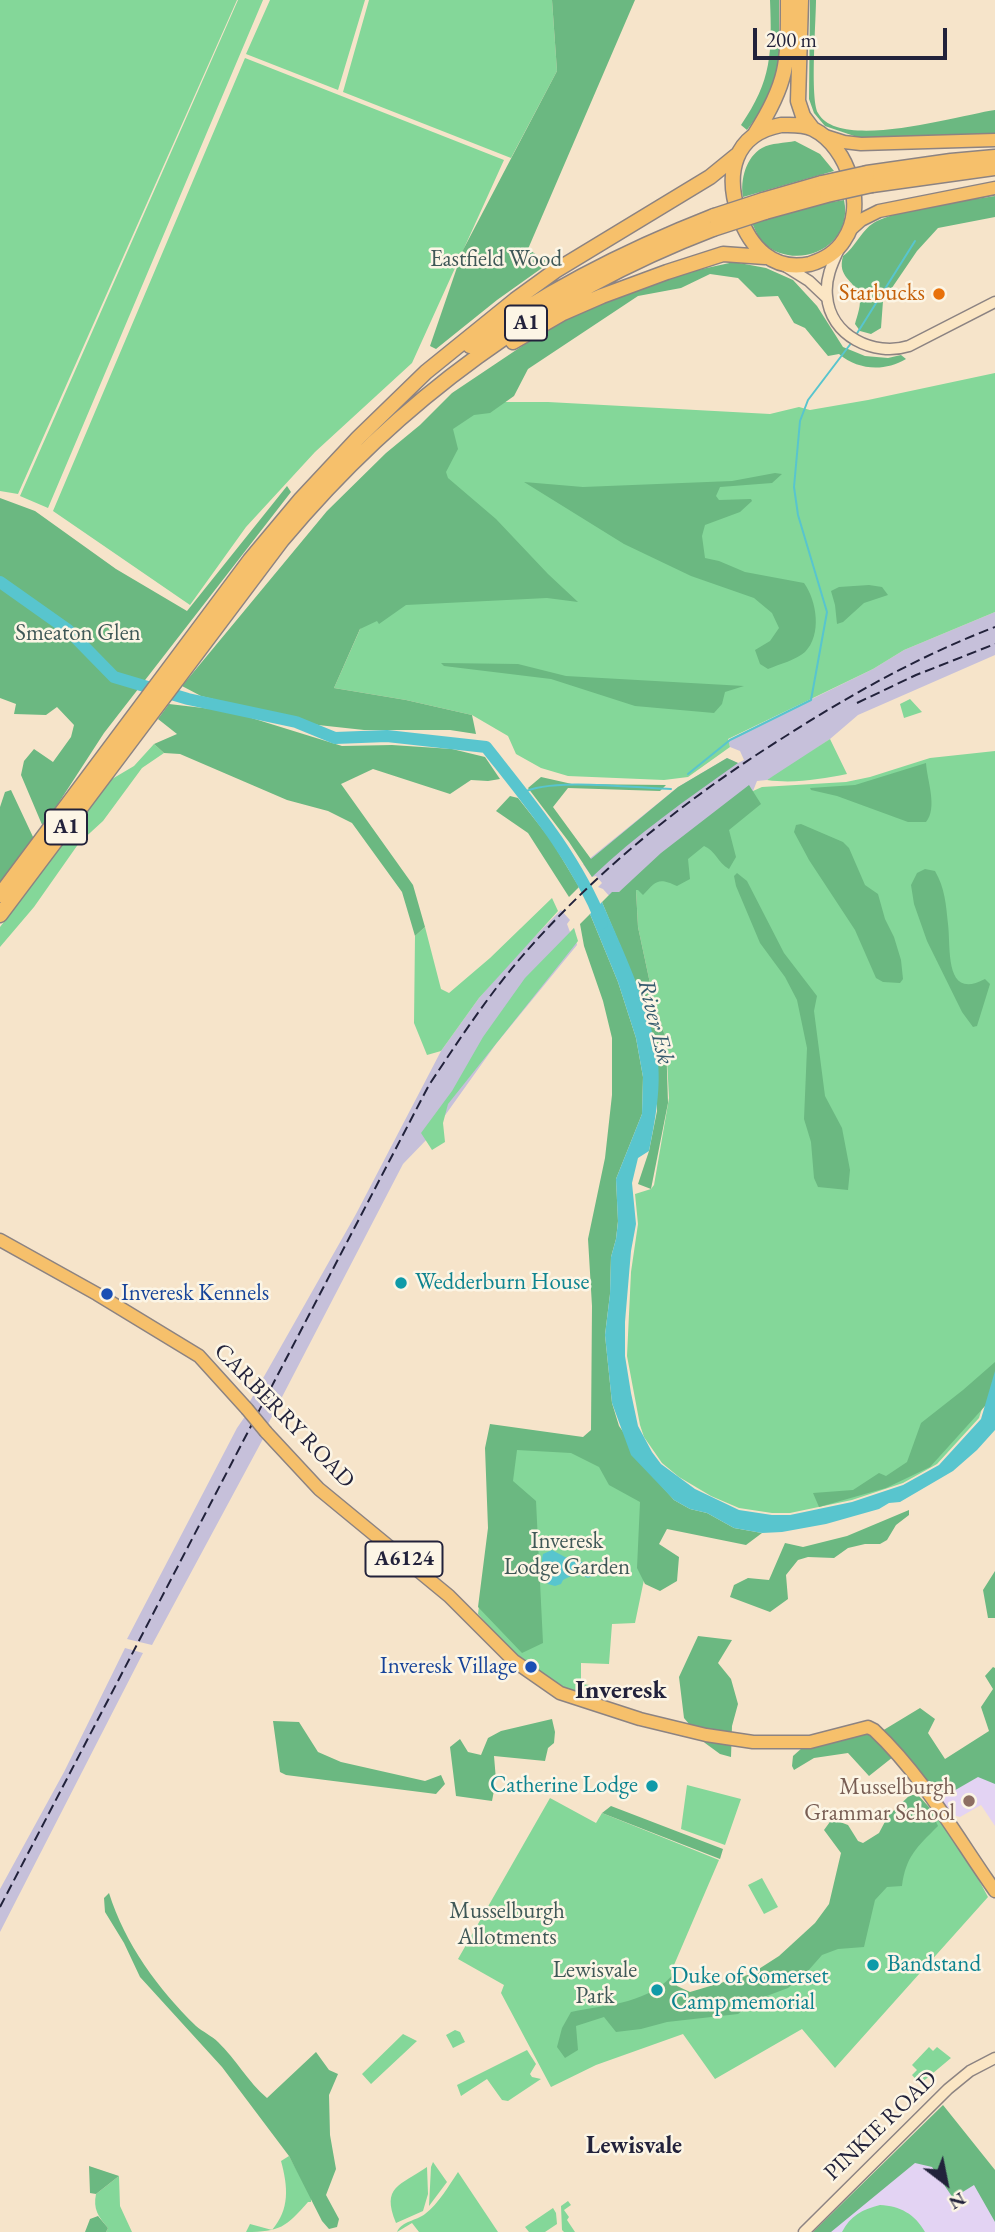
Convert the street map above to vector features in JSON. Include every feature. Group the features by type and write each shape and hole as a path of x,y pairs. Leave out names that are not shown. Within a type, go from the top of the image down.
{"highway":[{"path":"788,0 788,46 783,81 773,106 737,155 732,174 733,195 749,239 765,257 782,264 800,265 824,258 840,246 851,229 854,200 852,187 838,151 800,110 801,0"},
{"path":"754,135 781,125 799,125 818,132"},
{"name":"A1","path":"0,915 191,649 250,560 301,499 426,372 514,300 555,271 710,177 737,155"},
{"name":"A1","path":"379,419 449,361 514,316 558,288 637,248 824,189 951,160 995,157"},
{"name":"A1","path":"870,179 995,169"},
{"name":"A1","path":"191,649 323,492 362,452 420,400 513,331 612,273 713,223"},
{"name":"A1","path":"362,452 481,363 563,313 623,288 723,254 765,257"},
{"name":"A1","path":"0,895 127,736"}],"main road":[{"path":"818,132 861,144 995,140"},
{"path":"851,229 861,220 879,211 995,188"},
{"path":"840,246 830,269 827,298 834,318 853,339 876,349 903,348 921,341 995,302"},
{"path":"782,264 809,281 827,298"},
{"name":"CARBERRY ROAD","path":"0,1240 97,1294 199,1356 318,1489 449,1595 501,1649 544,1683 571,1698 640,1719 705,1735 753,1742 810,1742 868,1727 874,1730 926,1791 995,1891"},
{"name":"PINKIE ROAD","path":"804,2232 948,2089 970,2071 995,2058"}],"shaded area":[{"path":"995,612 995,655 858,715 830,739 782,772 767,780 757,781 753,791 611,898 598,887 602,883 596,876 592,877 583,864 678,787 727,758 738,763 744,760 740,751 730,747 728,740 873,669 904,650"},
{"path":"561,910 570,920 567,924 570,932 574,928 577,945 496,1044 431,1135 403,1164 268,1424 249,1403 356,1214 441,1051 479,998"},
{"path":"246,1415 264,1437 152,1645 127,1639 237,1428"},
{"path":"125,1648 143,1653 0,1932 0,1889 64,1772"},
{"name":"Musselburgh Grammar School","path":"995,1768 995,1826 981,1805 960,1817 952,1815 939,1797"},
{"path":"944,2111 995,2175 995,2232 821,2232"}],"green space":[{"path":"0,0 237,0 18,494 0,491"},
{"path":"238,0 263,0 48,508 20,496"},
{"path":"270,0 365,0 338,90 246,54"},
{"path":"369,0 552,0 557,71 511,158 343,92"},
{"name":"Eastfield Wood","path":"552,0 635,0 528,249 549,263 436,349 430,346 463,250 557,71"},
{"path":"770,0 779,0 779,71 769,100 747,130 741,125 759,94 768,66"},
{"path":"810,0 816,0 816,105 818,113 830,124 849,130 874,131 995,110 995,137 857,137 825,126 814,113 809,99"},
{"path":"245,58 504,160 412,363 315,452 246,527 190,605 53,511"},
{"path":"795,141 820,154 834,171 743,197 745,169 756,152 770,145"},
{"path":"995,196 995,217 938,228 917,251 883,301 881,328 871,334 860,331 855,324 860,299 857,290 844,274 842,263 843,256 867,228 877,221 902,212"},
{"path":"844,200 845,217 840,231 832,242 806,255 791,256 777,252 761,241 752,223 809,206"},
{"path":"734,262 766,268 793,280 817,306 843,347 865,356 888,358 901,355 906,359 889,366 871,367 854,363 839,354 828,356 805,328 794,323 778,296 757,297 738,278 710,274 681,288 638,296 528,369 514,396 490,413 474,415 453,429 458,449 446,472 448,478 496,519 578,602 547,598 406,605 379,624 377,621 360,629 334,688 472,715 476,734 450,730 364,730 318,725 201,696 182,686 327,511 452,393 552,326 604,302 693,271"},
{"path":"995,373 995,612 904,650 873,669 728,739 730,747 688,777 664,780 568,776 541,768 516,754 508,736 472,715 334,688 454,417 502,402 770,414 799,407 810,410 868,400"},
{"path":"782,474 772,483 720,487 716,496 719,500 752,501 740,512 705,525 702,536 705,558 745,572 804,583 808,590 816,618 814,637 810,645 797,657 768,669 760,664 755,650 770,641 779,628 772,613 754,598 691,576 624,544 524,482 583,487 732,481"},
{"name":"Smeaton Glen","path":"287,486 291,492 104,733 43,827 21,775 24,761 34,749 53,762 71,737 74,725 57,707 46,715 14,714 16,704 0,698 0,498 35,511 116,569 187,611"},
{"path":"839,587 882,587 888,595 864,603 843,622 837,624 831,591"},
{"path":"441,663 518,664 566,676 744,686 725,692 722,704 714,713 635,706 551,679 444,666"},
{"path":"910,699 922,712 904,718 900,704"},
{"path":"169,704 229,711 342,746 392,745 452,749 485,757 500,779 471,780 450,794 373,769 341,784 413,885 425,927 415,936 402,892 352,823 328,811 287,800 180,754 164,753 154,744 177,734 158,719"},
{"path":"830,739 847,774 797,781 767,780"},
{"path":"154,744 164,753 142,768 103,821 79,843 34,907 0,947 0,927 112,779 134,766"},
{"path":"995,751 995,1368 979,1418 937,1464 903,1483 852,1500 790,1513 739,1508 711,1496 679,1477 662,1463 644,1437 640,1425 627,1356 631,1272 638,1224 635,1194 651,1189 654,1185 669,1098 666,1040 638,927 636,890 753,791 762,787 846,782 930,758"},
{"path":"727,758 738,763 645,832 592,877 528,788 541,777 572,784 666,785 660,791 568,788 553,807 591,859 678,787"},
{"path":"926,763 932,802 926,822 908,822 810,788 855,785"},
{"path":"749,785 761,804 729,830 736,857 729,869 704,846 688,859 690,879 677,886 658,882 643,895 636,890 638,927 666,1040 668,1103 651,1189 638,1184 649,1151 657,1111 657,1057 641,996 602,902 612,892 619,892 661,853"},
{"path":"11,790 34,839 0,884 0,807 5,792"},
{"path":"510,796 518,798 551,840 579,887 569,897 528,833 496,811"},
{"path":"801,824 843,842 849,848 865,885 878,894 901,960 903,979 900,983 883,982 876,978 855,930 794,832 796,825"},
{"path":"925,869 935,871 943,890 950,958 956,978 962,983 972,984 985,979 990,984 977,1026 973,1027 962,1012 927,941 914,904 911,885 917,873"},
{"path":"737,873 747,881 784,953 817,996 814,1011 825,1096 842,1128 850,1170 848,1190 818,1187 814,1178 811,1142 804,1119 807,1048 797,1000 785,977 760,943 736,886 734,876"},
{"path":"552,898 558,911 479,998 441,1051 427,1055 414,1023 415,936 425,927 441,989 449,993"},
{"path":"590,914 618,982 636,1038 643,1077 642,1114 616,1179 618,1221 611,1257 605,1335 612,1403 619,1426 674,1500 690,1509 707,1513 734,1528 762,1533 746,1545 667,1529 659,1544 679,1557 677,1581 660,1591 645,1584 637,1568 640,1502 609,1485 599,1467 571,1453 517,1450 513,1481 536,1501 543,1643 522,1653 478,1607 488,1528 485,1448 490,1424 583,1437 591,1430 592,1306 588,1239 605,1158 612,1095 612,1038 580,924"},
{"path":"574,928 578,941 448,1104 443,1123 445,1142 432,1150 421,1133 452,1091 483,1037 525,978"},
{"path":"995,1362 995,1395 930,1467 886,1488 819,1507 813,1493 853,1490 879,1473 886,1476 907,1462 921,1423"},
{"name":"Inveresk Lodge Garden","path":"497,1435 602,1447 645,1495 646,1570 635,1623 612,1624 609,1664 581,1663 581,1684 590,1685 592,1693 561,1689 512,1653 478,1614 489,1531"},
{"path":"909,1510 909,1515 896,1525 887,1540 880,1544 848,1548 834,1558 808,1557 798,1560 786,1575 788,1599 770,1612 730,1597 734,1585 748,1578 769,1580 785,1543 803,1547 847,1536"},
{"path":"995,1571 995,1618 988,1618 983,1590"},
{"path":"698,1636 732,1640 718,1663 731,1679 738,1704 732,1726 731,1757 720,1754 705,1743 684,1718 679,1677"},
{"path":"993,1667 995,1784 978,1777 938,1800 882,1731 920,1708 935,1719 928,1733 945,1759 989,1731 981,1707 993,1689 985,1676"},
{"path":"552,1719 554,1743 548,1748 545,1761 494,1756 496,1780 492,1801 456,1796 450,1747 460,1739 468,1752 481,1755 488,1738 501,1731"},
{"path":"273,1721 299,1722 318,1752 341,1762 425,1781 441,1775 445,1784 436,1794 286,1775 280,1772"},
{"path":"869,1732 893,1757 869,1776 848,1753 814,1758 794,1770 792,1766 793,1756 802,1748 820,1746"},
{"path":"687,1785 741,1799 725,1845 681,1829"},
{"path":"910,1795 918,1795 929,1807 938,1826 914,1853 906,1867 902,1886 887,1887 875,1900 864,1947 838,1949 822,1955 788,1988 756,2000 738,2014 667,2022 616,2032 604,2017 576,2026 578,2050 565,2058 557,2047 562,2028 571,2012 641,1996 666,1982 676,1971 677,1986 690,1992 751,1974 779,1956 815,1923 829,1904 841,1853 824,1830 832,1819 848,1825 858,1841 863,1843 879,1833 888,1816"},
{"name":"Lewisvale Park","path":"550,1798 596,1823 602,1813 719,1860 671,1972 682,1998 772,1977 884,1867 932,1806 968,1860 988,1897 835,2068 802,2029 715,2079 683,2034 596,2065 551,2087 501,1993 504,1985 458,1959"},
{"path":"611,1806 723,1849 720,1859 602,1813"},
{"path":"762,1878 778,1907 764,1914 748,1885"},
{"path":"109,1893 124,1930 156,1981 196,2026 216,2040 267,2098 316,2052 329,2070 338,2074 329,2095 330,2135 336,2169 326,2195 339,2219 337,2227 329,2229 322,2221 289,2156 222,2067 140,1977 105,1912 104,1898"},
{"path":"455,2030 460,2032 465,2042 453,2048 446,2035"},
{"path":"403,2034 417,2041 371,2084 362,2074"},
{"path":"929,2047 933,2051 937,2047 951,2058 920,2084 912,2075 917,2070 912,2065"},
{"path":"527,2050 536,2064 530,2074 541,2079 508,2101 502,2100 487,2079 461,2096 457,2085"},
{"path":"943,2105 995,2170 995,2222 974,2185 953,2198 932,2167 915,2163 831,2232 813,2232"},
{"path":"289,2156 311,2196 311,2202 288,2222 272,2230 285,2206 286,2189 281,2161"},
{"path":"433,2162 447,2182 429,2206 431,2167"},
{"path":"89,2166 119,2176 96,2194 90,2193"},
{"path":"427,2167 428,2194 423,2211 396,2223 392,2211 392,2194 401,2183"},
{"path":"458,2172 498,2232 419,2232 412,2223 397,2232 402,2226 430,2210"},
{"path":"119,2176 120,2206 132,2232 106,2232 108,2228 96,2208 96,2194"},
{"path":"568,2201 571,2205 564,2210 575,2232 562,2230 561,2206"},
{"path":"880,2205 906,2212 917,2220 925,2232 842,2232 858,2214"},
{"path":"553,2208 557,2224 545,2232 529,2232 525,2227"},
{"path":"98,2216 108,2228 106,2232 85,2232 90,2219"},
{"path":"250,2224 271,2230 258,2232 246,2232"}],"water":[{"path":"602,902 641,996 653,1035 659,1079 649,1151 638,1158 632,1183 636,1224 625,1322 625,1356 638,1426 661,1464 695,1489 739,1510 790,1515 852,1502 903,1485 939,1465 981,1419 995,1371 995,1430 953,1471 900,1502 889,1503 879,1509 826,1524 762,1533 734,1528 707,1513 690,1509 674,1500 631,1455 612,1403 605,1335 611,1257 618,1222 616,1179 642,1114 643,1077 636,1038 618,982 590,914"},
{"path":"552,1550 592,1565 594,1575 588,1578 577,1573 563,1580 561,1584 548,1584 542,1558 543,1554"}],"waterway":[{"path":"856,335 915,241"},
{"path":"688,774 730,740 811,700 827,612 798,515 794,487 800,421 808,400 852,342"},
{"name":"River Esk","path":"0,582 68,630 114,677 188,699 296,722 335,738 387,736 486,747 565,853 602,923"},
{"path":"522,793 535,788 572,784 671,789"}],"railway":[{"path":"0,1907 429,1085 506,976 548,928 611,866 715,783 864,689 915,662 995,627"},
{"path":"857,703 916,675 995,644"}],"place":[{"name":"Starbucks","path":"939,294"},
{"name":"Wedderburn House","path":"401,1283"},
{"name":"Inveresk Kennels","path":"107,1294"},
{"name":"Inveresk Village","path":"531,1667"},
{"name":"Catherine Lodge","path":"652,1786"},
{"name":"Musselburgh Grammar School","path":"969,1801"},
{"name":"Bandstand","path":"873,1965"},
{"name":"Duke of Somerset Camp memorial","path":"657,1990"}],"district":[{"name":"Inveresk","path":"621,1691"},
{"name":"Lewisvale","path":"634,2146"}],"park label":[{"name":"Musselburgh Allotments","path":"507,1925"}]}
